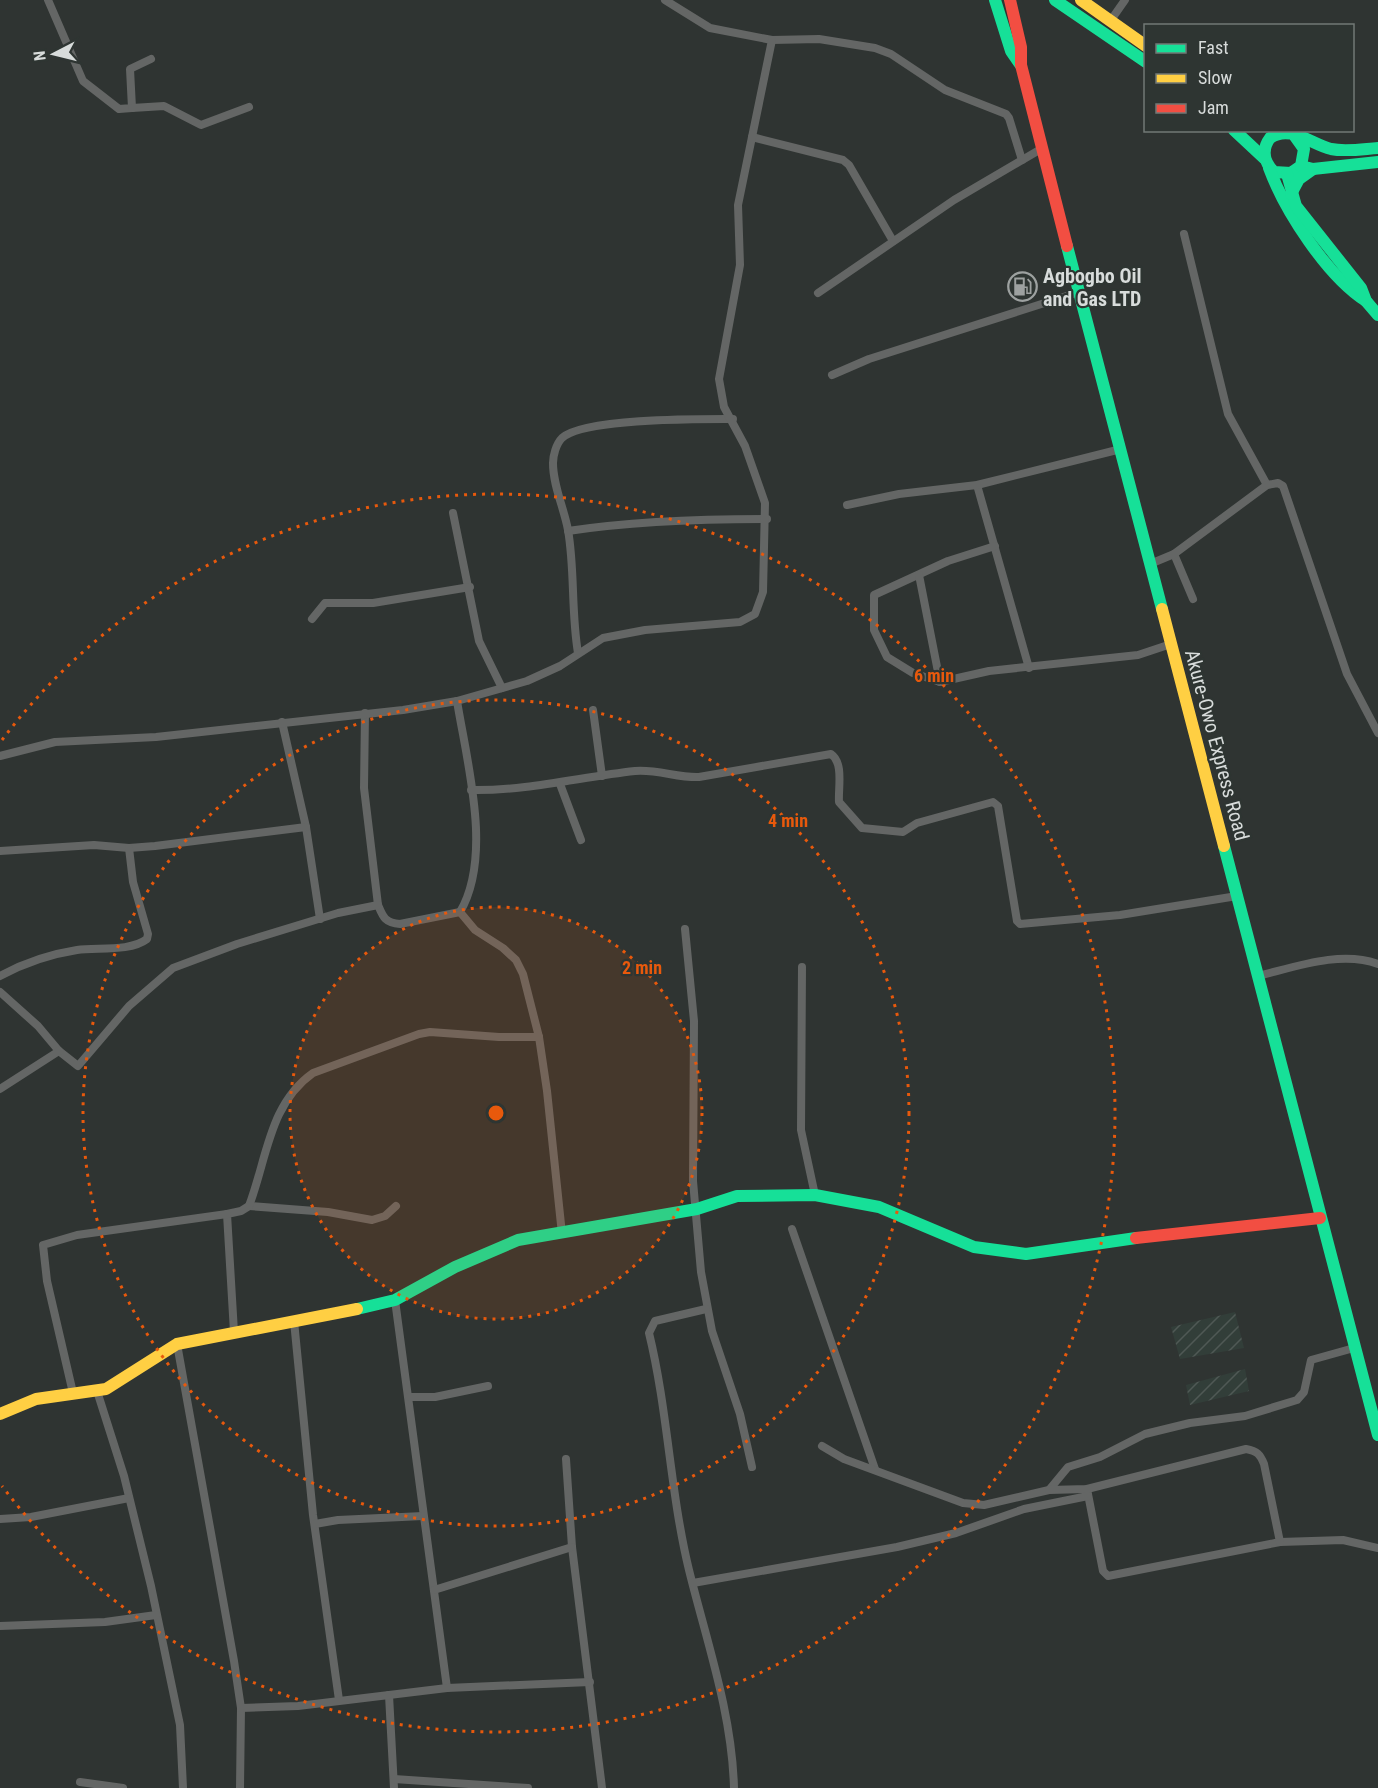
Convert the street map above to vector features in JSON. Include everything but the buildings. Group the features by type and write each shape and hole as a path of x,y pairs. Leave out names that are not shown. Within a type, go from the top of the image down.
{"main road":[{"name":"Akure-Owo Express Road","path":"995,0 1011,51 1021,65"},
{"path":"1055,0 1144,61"},
{"path":"1081,0 1144,45"},
{"name":"Akure-Owo Express Road","path":"1013,3 1021,47 1021,65 1041,149 1378,1435"},
{"path":"1236,132 1280,174 1307,168 1378,162"},
{"path":"1378,148 1334,150 1294,135 1274,132 1265,146 1267,163 1277,193 1292,219 1355,294 1366,301 1378,315"},
{"path":"1291,194 1307,168 1304,149 1294,135"},
{"path":"1287,174 1291,194 1307,223 1361,288 1366,301"},
{"path":"0,1414 36,1399 97,1391 118,1383 177,1344 395,1300 455,1267 518,1240 697,1209 737,1196 815,1195 879,1207 975,1247 1026,1254 1086,1243 1320,1218"}],"street":[{"path":"48,0 83,81 119,109 164,106 201,125 249,107"},
{"path":"665,0 710,28 772,40 829,40 875,48 891,54 945,90 1006,114 1022,160"},
{"path":"1111,20 1125,0"},
{"path":"0,756 55,742 156,737 457,701 542,675 612,636 747,620 755,614 763,592 767,519 757,475 733,419 724,406 720,393 719,367 740,265 738,205 772,40"},
{"path":"132,108 130,69 151,59"},
{"path":"752,137 832,157 849,165 893,241"},
{"path":"818,293 954,200 1041,149"},
{"path":"1184,234 1228,414 1267,485"},
{"path":"832,375 869,359 1078,292"},
{"path":"578,653 572,617 568,531 554,469 555,452 561,439 578,431 635,421 733,419"},
{"path":"847,505 899,494 977,485 1121,449"},
{"path":"1150,564 1174,554 1267,485 1278,483 1287,494 1347,674 1378,734"},
{"path":"977,485 1029,668"},
{"path":"453,513 470,587 479,641 502,688"},
{"path":"568,531 633,523 767,519"},
{"path":"995,546 948,561 874,595 873,630 887,657 913,673 940,682 989,672 1138,656 1171,644"},
{"path":"1174,554 1193,599"},
{"path":"919,575 940,682"},
{"path":"312,619 325,603 373,603 470,587"},
{"path":"365,713 364,788 378,905 382,918 390,923 411,922 460,912 468,898 475,875 476,855 471,790 457,701"},
{"path":"593,710 602,776"},
{"path":"282,722 306,827 320,919"},
{"path":"471,790 507,791 642,771 678,777 699,777 831,754 837,760 839,802 862,828 879,832 903,832 917,823 993,802 1001,810 1003,842 1013,883 1017,921 1024,925 1192,905 1237,896"},
{"path":"560,784 581,840"},
{"path":"0,851 94,845 129,848 306,827"},
{"path":"0,976 50,957 75,951 132,945 147,939 148,934 133,882 129,848"},
{"path":"0,992 38,1026 58,1051 78,1066 129,1006 172,968 237,944 320,919 378,905"},
{"path":"460,912 475,930 503,948 516,960 529,991 539,1037 562,1234"},
{"path":"685,929 694,1021 693,1181 706,1309 718,1353 740,1414 752,1467"},
{"path":"1258,975 1330,960 1354,959 1378,964"},
{"path":"802,967 801,1130 815,1195"},
{"path":"249,1206 271,1130 299,1083 313,1073 430,1032 499,1037 539,1037"},
{"path":"0,1089 58,1051"},
{"path":"73,1393 47,1281 43,1245 76,1235 227,1214 241,1211 249,1206 311,1210 372,1220 385,1216 396,1206"},
{"path":"227,1214 234,1332"},
{"path":"792,1229 875,1469"},
{"path":"395,1300 447,1688"},
{"path":"706,1309 656,1321 649,1333 660,1382 680,1526 713,1655 730,1737 734,1788"},
{"path":"294,1321 315,1524 339,1700"},
{"path":"177,1344 241,1708 240,1788"},
{"path":"1049,1490 1068,1467 1100,1456 1145,1434 1190,1424 1245,1416 1297,1400 1304,1392 1311,1360 1354,1348"},
{"path":"409,1396 435,1397 488,1386"},
{"path":"97,1391 129,1498 180,1725 183,1788"},
{"path":"822,1446 844,1459 973,1505 1005,1501 1049,1490 1088,1492"},
{"path":"693,1583 897,1548 956,1533 1024,1509 1246,1449 1260,1454 1264,1464 1280,1542"},
{"path":"567,1459 572,1546 602,1788"},
{"path":"1088,1492 1103,1571 1108,1576 1280,1542 1343,1540 1378,1548"},
{"path":"0,1519 32,1517 129,1498"},
{"path":"315,1524 338,1520 423,1516"},
{"path":"434,1590 572,1546"},
{"path":"0,1626 105,1622 156,1615"},
{"path":"241,1708 298,1706 447,1688 590,1682"},
{"path":"389,1695 394,1784 528,1788"},
{"path":"80,1782 123,1788"}],"shaded area":[{"path":"1235,1312 1244,1348 1180,1359 1171,1327"},
{"path":"1245,1369 1249,1391 1190,1405 1186,1385"}],"traffic: fast":[{"path":"995,0 1011,51 1020,64"},
{"path":"1055,0 1144,61"},
{"path":"1236,132 1264,158"},
{"path":"1294,135 1304,149 1301,166 1291,173 1274,172 1266,160 1265,147 1270,138 1278,134 1293,134 1323,147 1337,150 1378,148"},
{"path":"1301,166 1313,169 1378,162"},
{"path":"1269,168 1296,222 1322,259 1351,290 1366,301"},
{"path":"1291,194 1299,179 1313,169"},
{"path":"1287,174 1296,206 1361,288 1366,301 1378,315"},
{"path":"1067,246 1162,609"},
{"path":"1224,846 1378,1435"},
{"path":"357,1309 395,1300 455,1267 518,1240 697,1209 737,1196 815,1195 879,1207 974,1247 1026,1254 1136,1238"}],"traffic: slow":[{"path":"1081,0 1144,45"},
{"path":"1162,609 1224,846"},
{"path":"0,1414 36,1399 106,1389 177,1344 357,1309"}],"traffic: jam":[{"path":"1010,0 1021,47 1021,65 1067,246"},
{"path":"1136,1238 1320,1218"}],"place":[{"name":"Agbogbo Oil and Gas LTD","path":"1022,287"}]}
